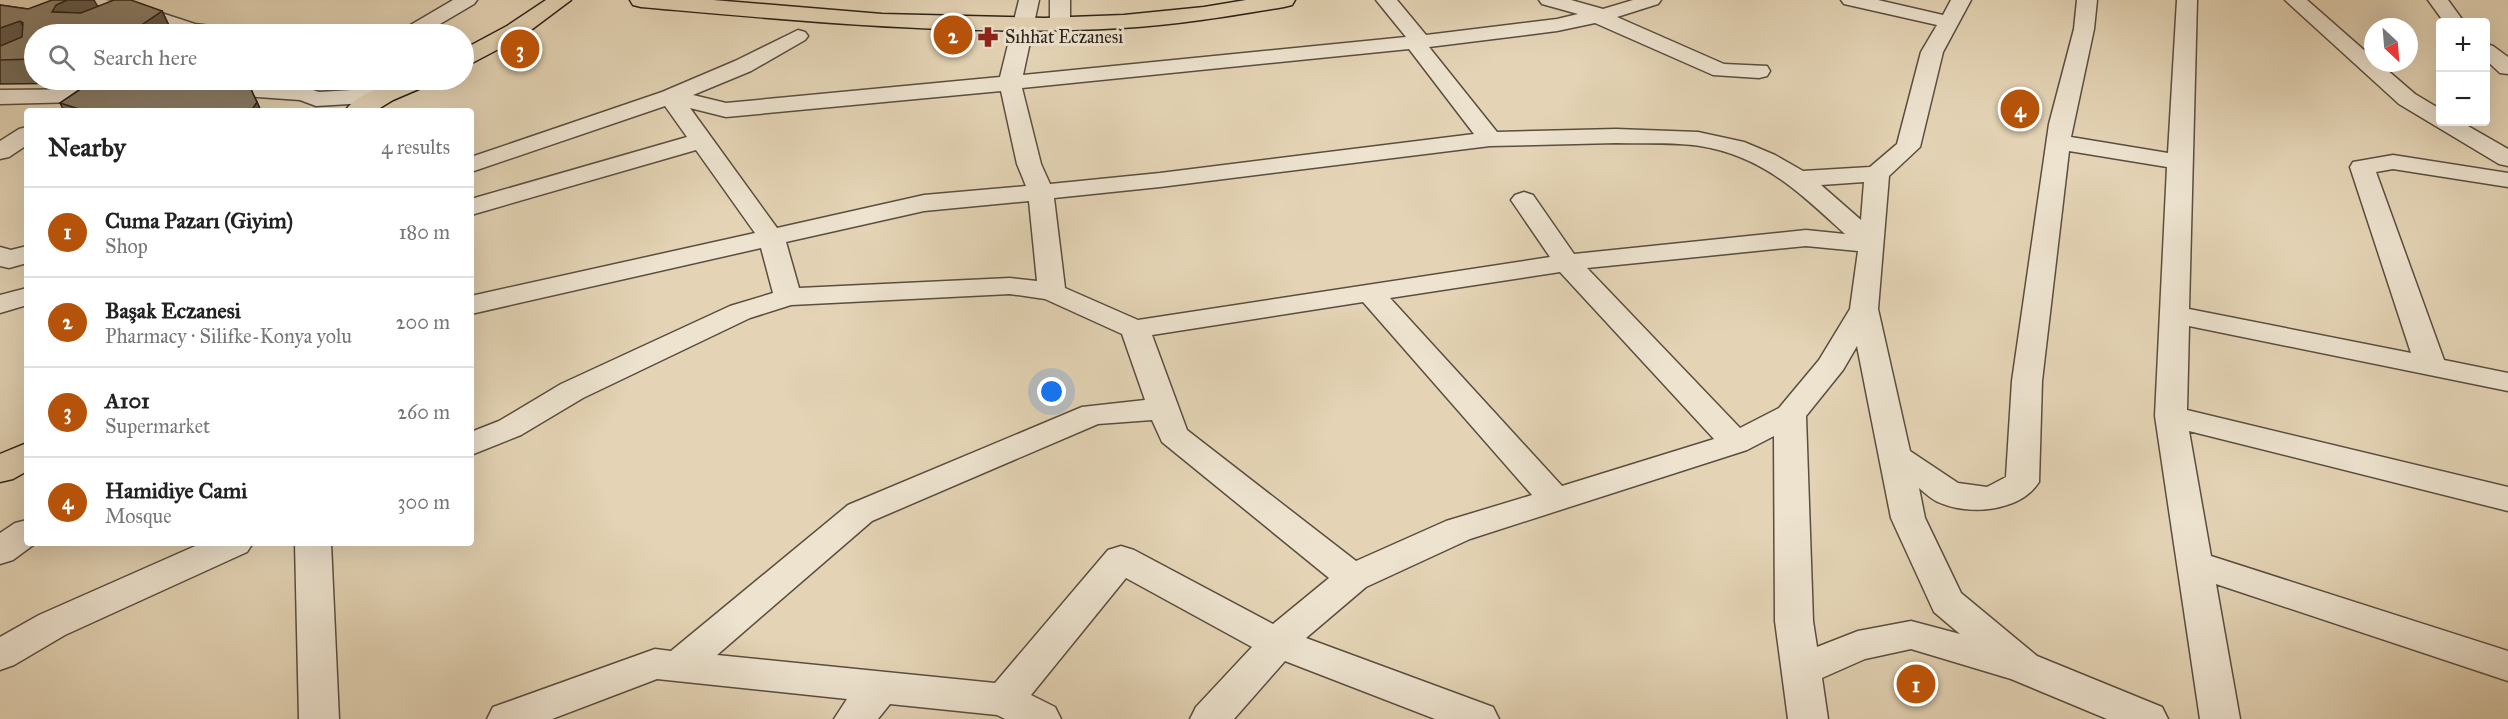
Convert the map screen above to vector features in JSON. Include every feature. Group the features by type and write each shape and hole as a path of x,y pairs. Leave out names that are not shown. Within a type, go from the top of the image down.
{"main road":[{"path":"474,53 515,31 560,0"},
{"path":"641,0 933,24 1025,12"},
{"path":"784,0 1025,12 1236,10 1284,0"},
{"path":"1061,12 1182,6 1224,0"},
{"path":"380,103 402,90"},
{"path":"380,103 405,90"},
{"path":"0,470 24,457"}],"street":[{"path":"63,0 134,10 175,24"},
{"path":"100,24 160,0"},
{"path":"426,24 467,0"},
{"path":"1386,0 1490,139"},
{"path":"1549,0 1600,16 1721,70 1759,71"},
{"path":"670,97 726,110 1010,83 1417,42 1557,25 1624,10 1651,0"},
{"path":"1851,0 1949,22"},
{"path":"1799,179 1877,174 1908,147 1932,52 1961,0"},
{"path":"1894,456 1950,494 1992,499 2022,482 2026,381 2059,142 2084,30 2087,0"},
{"path":"2187,0 2171,416 2220,719"},
{"path":"2295,0 2407,99 2436,117"},
{"path":"2438,0 2451,18"},
{"path":"1025,12 1010,83 1029,164 1041,192 1052,292"},
{"path":"474,164 670,97 743,66 798,36"},
{"path":"2490,53 2508,68"},
{"path":"240,90 311,102 380,103"},
{"path":"311,102 321,90"},
{"path":"0,96 83,98 130,94"},
{"path":"670,97 771,239 788,297"},
{"path":"68,108 83,98"},
{"path":"2452,126 2508,159"},
{"path":"0,152 24,136"},
{"path":"474,304 924,203 1160,180 1490,139 1616,136 1698,139 1736,147 1766,160 1799,179 1872,244"},
{"path":"474,206 701,141"},
{"path":"2059,142 2180,162"},
{"path":"2432,367 2362,167 2393,162 2508,180"},
{"path":"1877,174 1864,309 1908,518 1947,602 2023,667"},
{"path":"1524,200 1567,263 1736,443"},
{"path":"474,443 510,428 572,392 740,312 788,297 1010,286 1052,292 1135,329 1567,263 1806,238 1872,244"},
{"path":"1370,293 1555,499"},
{"path":"0,304 24,297"},
{"path":"1210,719 1277,643 1353,578 1458,530 1736,443 1790,415 1832,364 1864,309"},
{"path":"2175,315 2508,382"},
{"path":"1135,329 1173,435 1353,578"},
{"path":"679,666 860,513 1093,414 1164,409"},
{"path":"1790,415 1794,621 1808,719"},
{"path":"2171,416 2508,500"},
{"path":"0,551 24,534"},
{"path":"0,655 51,625 229,546"},
{"path":"314,546 319,719"},
{"path":"1004,700 1121,559 1277,643 1479,719"},
{"path":"2196,564 2508,666"},
{"path":"1801,670 1858,646 1911,635 2023,667 2148,719"},
{"path":"507,719 654,664 1004,700 1041,719"},
{"path":"854,719 881,687"}],"building":[{"path":"52,0 67,0 56,5 52,12 81,13 114,0 131,0 162,11 143,24 24,24 24,59 0,60 0,46 22,37 23,23 20,21 0,28 0,5 28,9"},
{"path":"80,90 251,90 257,102 253,108 76,108 60,103"}],"place":[{"name":"Başak Eczanesi","path":"953,35"},
{"name":"Sıhhat Eczanesi","path":"988,37"},
{"name":"A101","path":"520,49"},
{"name":"Hamidiye Cami","path":"2020,109"},
{"name":"Cuma Pazarı (Giyim)","path":"1916,684"}]}
